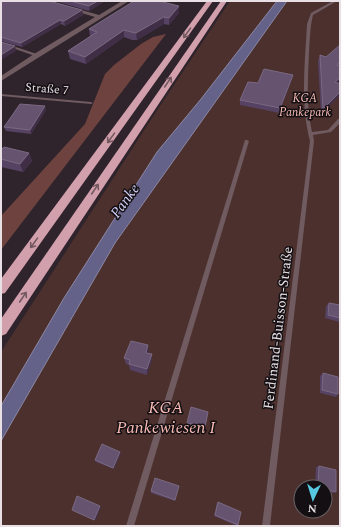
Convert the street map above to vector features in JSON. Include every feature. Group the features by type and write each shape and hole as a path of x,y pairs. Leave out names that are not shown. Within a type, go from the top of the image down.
{"highway":[{"path":"1,289 210,1"},
{"path":"1,330 224,1"}],"street":[{"path":"44,1 100,17"},
{"path":"1,79 36,55 126,1"}],"lane":[{"name":"Ferdinand-Buisson-Straße","path":"266,526 312,142 306,96 309,24 312,14 335,1"},
{"path":"1,43 36,55"},
{"name":"Straße 7","path":"1,95 91,103"},
{"path":"310,134 329,132 340,120"},
{"path":"130,526 247,141"}],"green space":[{"path":"230,1 277,1 201,99 157,152 64,298 1,406 1,352 152,118"},
{"name":"KGA Pankewiesen I","path":"287,1 340,1 340,526 1,526 1,441 115,243"}],"shaded area":[{"path":"277,1 287,1 115,243 1,441 1,406 64,298 157,152 201,99"},
{"path":"166,34 1,250 1,216 85,124 105,74 141,44 153,37"}],"building":[{"path":"1,1 49,1 82,10 64,21 60,20 21,43 1,37"},
{"path":"70,1 98,1 89,6"},
{"path":"134,1 159,1 179,6 169,18 164,17 136,33 124,30 85,57 68,51 97,32 89,29"},
{"path":"1,42 15,46 1,55"},
{"path":"340,45 340,62 337,65 340,66 340,78 335,82 340,84 340,92 323,109 320,55 326,57"},
{"path":"264,69 293,75 280,108 240,100 248,82 258,83"},
{"path":"20,104 45,106 30,130 4,127"},
{"path":"4,147 29,153 20,164 1,159 1,150"},
{"path":"329,303 340,305 340,318 328,315"},
{"path":"131,341 148,345 146,353 152,354 147,369 129,364 130,360 124,358"},
{"path":"323,373 338,377 338,394 322,390"},
{"path":"191,407 208,412 205,427 187,423"},
{"path":"102,444 120,452 113,468 95,460"},
{"path":"319,466 336,470 336,492 333,491 333,479 318,479"},
{"path":"155,478 179,486 175,500 151,491"},
{"path":"77,496 100,506 94,520 72,510"},
{"path":"218,502 241,512 238,525 215,515"}],"park label":[{"name":"KGA Pankepark","path":"305,105"}],"water label":[{"name":"Panke","path":"125,201"}]}
